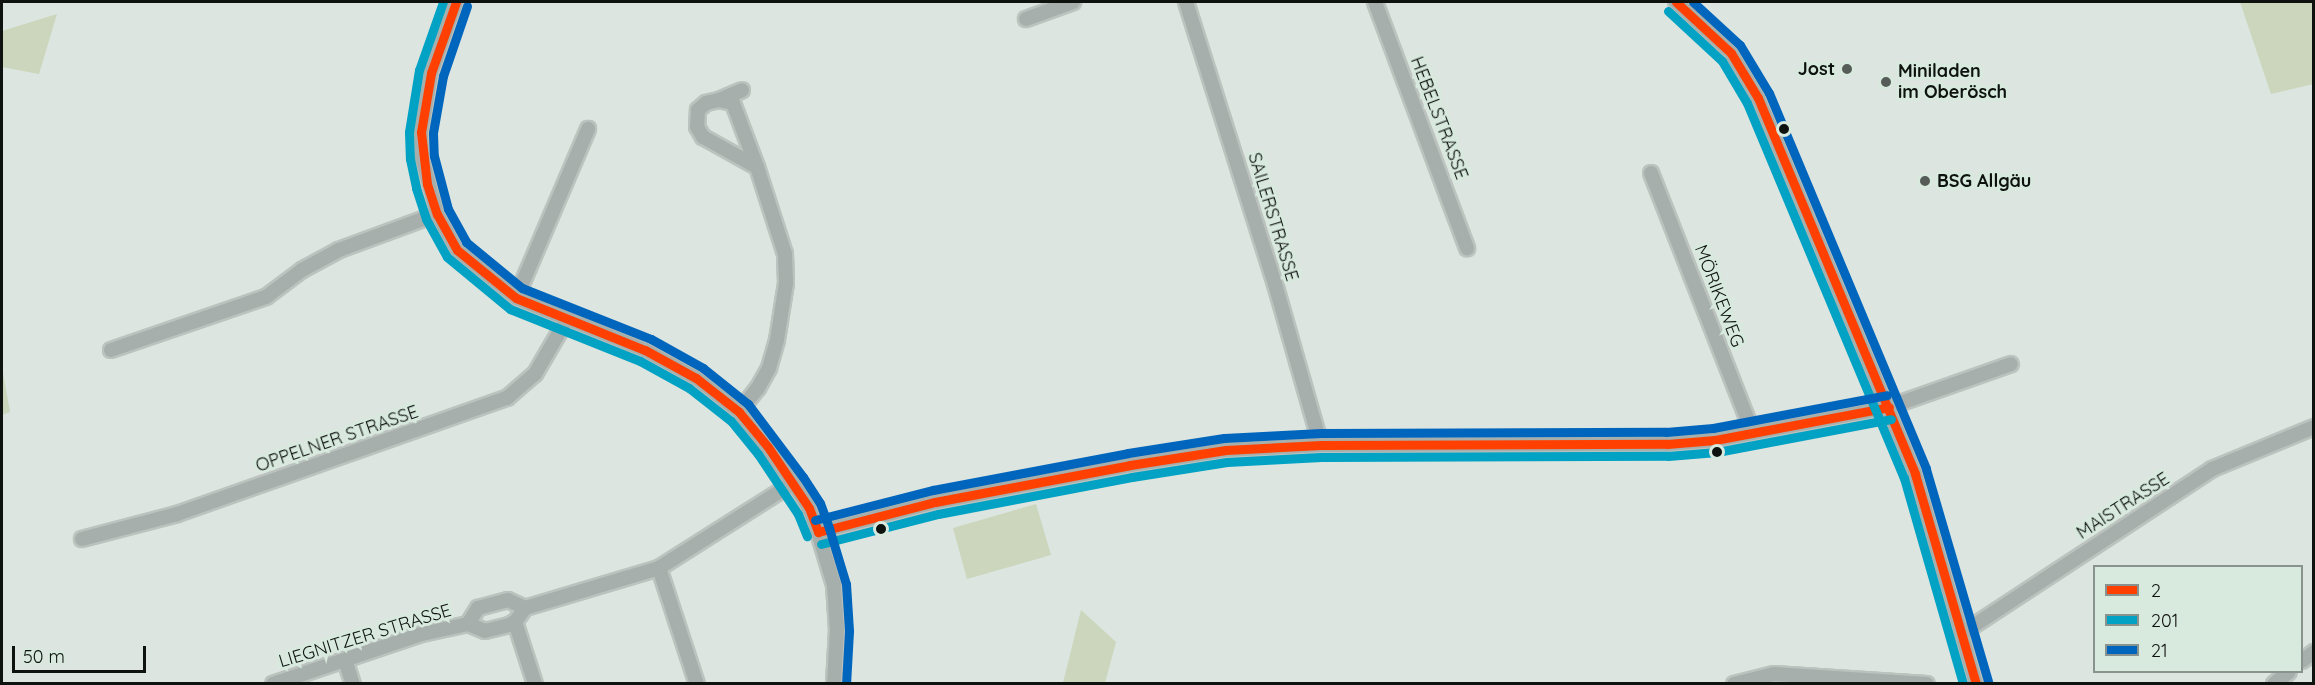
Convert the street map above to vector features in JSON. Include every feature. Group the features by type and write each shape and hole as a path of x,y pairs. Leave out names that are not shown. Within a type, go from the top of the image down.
{"street":[{"path":"456,2 431,73 421,132 422,158 437,213 458,250 516,298 645,350 696,378 739,412 793,483 809,508 818,532 834,585 837,630 834,684"},
{"path":"1026,18 1073,2"},
{"name":"SAILERSTRASSE","path":"1186,2 1275,284 1321,445"},
{"name":"HEBELSTRASSE","path":"1375,2 1467,248"},
{"path":"1676,2 1731,53 1758,98 1889,407 1915,474 1976,684"},
{"path":"742,90 706,103 698,110 697,127 703,137 757,166"},
{"path":"719,100 733,103 757,166 785,254 786,283 777,339 769,368 739,412"},
{"path":"516,298 588,129"},
{"name":"MÖRIKEWEG","path":"1651,173 1753,433"},
{"path":"111,350 266,297 302,270 339,250 437,213"},
{"name":"OPPELNER STRASSE","path":"82,539 177,514 507,398 535,374 567,319"},
{"path":"818,532 935,502 1130,465 1226,450 1321,445 1667,444 1715,440 1889,407 2011,364"},
{"name":"MAISTRASSE","path":"1961,634 2212,469 2313,427"},
{"name":"LIEGNITZER STRASSE","path":"468,624 478,609 508,600 525,608 659,568 793,483"},
{"path":"659,568 697,684"},
{"path":"525,608 515,622 535,684"},
{"name":"LIEGNITZER STRASSE","path":"273,684 422,634 468,624 485,631 515,622"},
{"path":"345,660 353,684"},
{"path":"2274,684 2288,673"},
{"path":"1734,684 1774,674 1927,684"}],"green space":[{"path":"2240,2 2313,2 2313,84 2271,94"},
{"path":"57,14 39,74 2,67 2,31"},
{"path":"2,367 10,412 2,415"},
{"path":"1036,504 1051,555 967,579 953,528"},
{"path":"1081,610 1116,642 1105,683 1063,683"}],"transit line":[{"name":"201","path":"443,2 419,70 409,132 410,159 416,188 426,219 447,257 510,309 640,361 689,388 731,421 758,454 798,514 807,536"},
{"name":"2","path":"456,2 431,73 421,132 427,184 437,214 457,250 516,298 645,350 696,378 739,412 768,447 809,508 818,532"},
{"name":"2","path":"1676,2 1731,53 1758,98 1915,474 1976,684"},
{"name":"21","path":"1693,2 1740,45 1769,93 1926,469 1988,681"},
{"name":"21","path":"467,6 443,76 433,133 434,156 448,209 466,242 522,288 651,339 703,368 748,404 820,503 829,528 846,584 849,631 846,684"},
{"name":"201","path":"1668,11 1722,61 1747,103 1904,478 1963,684"},
{"name":"21","path":"815,520 933,490 1128,453 1224,438 1321,433 1666,432 1713,428 1887,395"},
{"name":"2","path":"818,532 935,502 1130,465 1226,450 1321,445 1667,444 1715,440 1889,407"},
{"name":"201","path":"821,544 938,514 1132,477 1227,462 1321,457 1668,456 1717,452 1891,419"}],"place":[{"name":"Jost","path":"1847,69"},
{"name":"Miniladen im Oberösch","path":"1886,82"},
{"name":"BSG Allgäu","path":"1925,181"}]}
